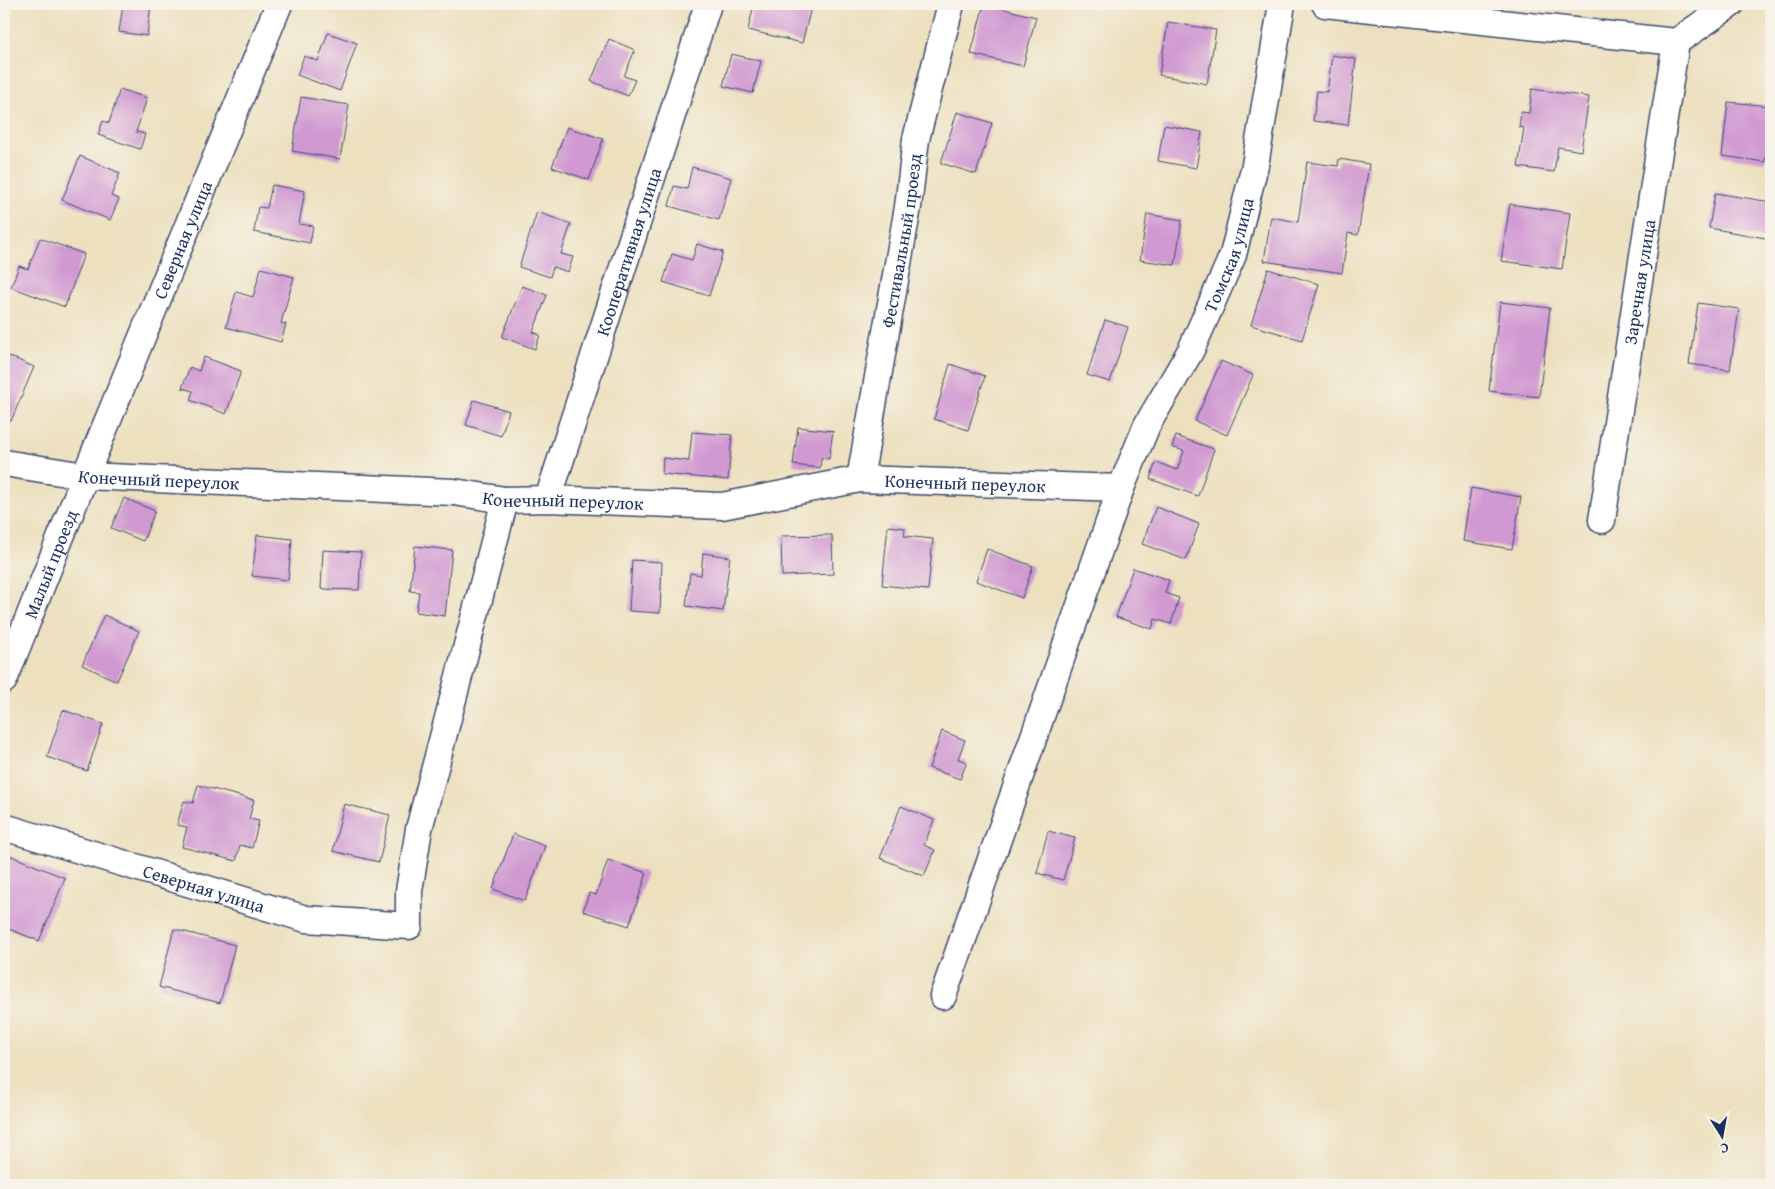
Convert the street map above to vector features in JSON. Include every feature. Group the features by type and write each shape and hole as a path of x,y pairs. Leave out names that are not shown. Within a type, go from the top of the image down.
{"street":[{"name":"Северная улица","path":"85,476 279,4"},
{"name":"Кооперативная улица","path":"548,499 708,4"},
{"name":"Фестивальный проезд","path":"860,479 908,207 916,139 951,4"},
{"name":"Томская улица","path":"943,996 1121,488 1147,425 1191,350 1233,255 1255,165 1282,4"},
{"path":"1325,4 1676,42 1731,4"},
{"name":"Заречная улица","path":"1602,520 1676,42"},
{"name":"Конечный переулок","path":"4,463 85,476 454,492 505,500 548,499 722,506 860,479 1121,488"},
{"name":"Малый проезд","path":"4,680 85,476"},
{"name":"Северная улица","path":"4,826 306,919 409,926 409,891 419,829 505,500"}],"building":[{"path":"123,4 151,4 147,36 119,32"},
{"path":"351,4 376,4 374,12"},
{"path":"754,4 812,4 802,43 748,30"},
{"path":"984,4 1036,17 1023,66 971,54"},
{"path":"1168,22 1216,30 1207,84 1159,75"},
{"path":"328,33 357,43 340,91 297,75 304,56 318,61"},
{"path":"609,39 635,50 624,76 635,80 628,96 591,81"},
{"path":"731,54 761,61 753,93 723,86"},
{"path":"1332,55 1356,59 1348,125 1313,121 1317,91 1327,92"},
{"path":"120,89 147,98 136,132 145,134 140,149 98,135 103,121 109,123"},
{"path":"1532,89 1589,97 1581,151 1558,147 1554,172 1518,167 1524,128 1519,127 1521,112 1529,113"},
{"path":"301,97 349,105 340,159 292,151"},
{"path":"1728,102 1771,106 1765,162 1722,156"},
{"path":"957,112 992,123 976,174 941,163"},
{"path":"1164,125 1202,132 1196,168 1158,161"},
{"path":"567,127 603,139 589,180 552,167"},
{"path":"80,156 120,173 111,196 119,199 110,220 62,200"},
{"path":"1339,159 1369,164 1358,235 1348,233 1342,273 1264,261 1271,217 1298,222 1307,162 1338,166"},
{"path":"692,167 731,178 719,220 669,206 674,186 687,189"},
{"path":"272,185 305,191 299,224 313,226 310,243 254,232 258,207 267,208"},
{"path":"1715,193 1771,202 1771,239 1709,228"},
{"path":"1510,204 1570,213 1562,269 1501,261"},
{"path":"537,212 571,224 561,254 573,257 568,272 553,267 550,277 519,267"},
{"path":"1147,214 1182,220 1175,265 1140,260"},
{"path":"40,238 84,254 65,307 11,287 19,266 28,269"},
{"path":"697,244 723,252 709,296 663,282 672,254 692,260"},
{"path":"261,268 294,277 281,323 286,324 281,342 226,327 236,292 253,297"},
{"path":"1268,269 1319,284 1302,340 1251,325"},
{"path":"522,286 547,295 533,332 540,335 535,349 502,337"},
{"path":"1500,302 1550,308 1539,397 1489,391"},
{"path":"1698,303 1739,309 1730,370 1689,364"},
{"path":"1105,320 1128,327 1110,382 1087,375"},
{"path":"4,354 34,367 11,421 4,418"},
{"path":"204,357 241,371 226,414 190,400 193,391 182,388 190,367 199,371"},
{"path":"1221,361 1253,375 1227,435 1195,421"},
{"path":"950,364 985,376 968,430 934,419"},
{"path":"474,400 509,411 501,436 466,425"},
{"path":"798,427 833,431 829,459 821,458 820,468 793,465"},
{"path":"692,432 732,435 728,480 662,474 663,458 689,461"},
{"path":"1176,436 1214,449 1198,496 1150,479 1156,462 1177,470 1184,451 1172,447"},
{"path":"1471,488 1521,497 1512,549 1463,541"},
{"path":"124,498 155,511 143,541 111,528"},
{"path":"1156,507 1199,524 1186,560 1142,544"},
{"path":"888,526 905,528 904,536 933,539 928,590 882,585"},
{"path":"257,535 292,539 288,580 252,576"},
{"path":"832,535 833,574 782,576 781,536"},
{"path":"415,546 452,550 445,616 416,612 419,592 410,591"},
{"path":"987,549 1033,566 1022,598 976,581"},
{"path":"323,550 361,552 359,590 321,589"},
{"path":"703,553 730,557 723,611 686,606 690,573 701,575"},
{"path":"632,560 662,562 660,613 629,611"},
{"path":"1133,568 1169,580 1165,593 1179,598 1171,624 1155,619 1152,629 1116,617"},
{"path":"104,615 139,631 117,681 82,665"},
{"path":"63,710 103,724 87,771 47,757"},
{"path":"942,731 965,740 958,759 967,762 960,779 929,768"},
{"path":"198,785 254,800 249,819 259,821 252,848 240,845 236,861 182,847 187,827 177,825 184,801 193,803"},
{"path":"344,804 390,815 379,862 333,851"},
{"path":"901,806 934,820 924,845 935,850 924,876 880,858"},
{"path":"1048,831 1075,838 1063,880 1037,873"},
{"path":"513,834 545,846 525,901 493,889"},
{"path":"4,853 65,878 39,941 4,927"},
{"path":"608,860 647,873 629,926 583,911 589,893 596,895"},
{"path":"174,929 235,945 220,1003 159,987"}]}
